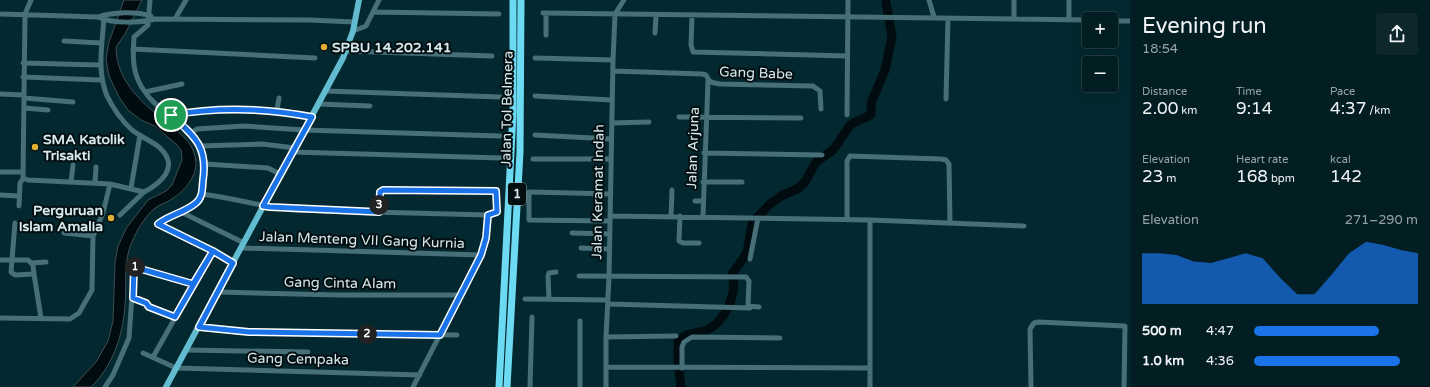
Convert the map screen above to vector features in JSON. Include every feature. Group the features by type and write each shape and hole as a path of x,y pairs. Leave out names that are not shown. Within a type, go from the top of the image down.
{"highway":[{"name":"Jalan Tol Belmera","path":"499,387 512,128 513,0"},
{"name":"Jalan Tol Belmera","path":"507,387 520,152 521,0"}],"main road":[{"path":"166,387 243,246 346,51 353,31 359,0"}],"street":[{"path":"25,179 22,172 24,108 23,63 25,14 31,0"},
{"path":"150,0 149,18 146,27 134,36 133,49 138,81 152,101 171,115 190,133 200,146 205,164 202,194 196,202 158,224 213,251 233,263"},
{"path":"174,19 186,0"},
{"path":"353,31 366,26 379,0"},
{"path":"615,14 624,0"},
{"path":"848,0 848,115"},
{"path":"929,0 934,17"},
{"path":"1014,0 1014,19"},
{"path":"1069,20 1070,0"},
{"path":"373,12 499,14"},
{"path":"0,14 102,17 109,20 142,21 149,18"},
{"path":"102,17 110,14 142,14 149,18 155,19 310,20 354,22"},
{"path":"546,35 545,14 848,18 882,18 898,16 1082,20"},
{"name":"Jalan Keramat Indah","path":"606,387 606,337 609,276 615,14"},
{"path":"655,33 656,15"},
{"path":"692,16 691,45 693,52 848,56"},
{"path":"102,17 99,66 101,80 114,108 128,126 160,148 166,155 168,163 166,174 160,182 144,192 120,215"},
{"path":"946,99 948,18"},
{"path":"1118,21 1130,21"},
{"path":"64,41 101,43"},
{"path":"133,49 315,58"},
{"path":"346,51 492,56"},
{"path":"535,58 613,60"},
{"path":"23,63 99,66"},
{"name":"Gang Babe","path":"613,72 702,74 706,75 708,81 721,84 815,87 820,91 821,109"},
{"path":"23,77 101,80"},
{"name":"Jalan Arjuna","path":"703,216 704,153 708,81"},
{"path":"145,92 182,84"},
{"path":"326,91 500,97"},
{"path":"0,94 73,102"},
{"path":"535,96 612,100"},
{"path":"277,110 279,98"},
{"path":"318,104 370,106"},
{"path":"24,108 48,110"},
{"path":"171,115 232,110 277,110 312,117"},
{"path":"679,117 706,116 801,118"},
{"path":"612,123 649,122"},
{"path":"190,133 196,129 229,126 304,130 500,136"},
{"path":"131,188 140,135"},
{"path":"535,135 611,139"},
{"path":"200,146 262,144 294,150 501,158"},
{"path":"704,153 822,155"},
{"path":"846,220 847,161 850,156 946,160 949,164 950,223"},
{"path":"533,159 612,159"},
{"path":"205,164 268,168 280,174"},
{"path":"71,182 73,165"},
{"path":"95,184 96,167"},
{"path":"0,172 22,172"},
{"path":"19,206 20,183 25,179 110,184 144,192"},
{"path":"703,182 742,182"},
{"path":"0,318 72,318 83,308 93,287 93,236 103,212 110,184"},
{"path":"202,194 248,201 263,206 294,210 488,215 497,212 496,191 389,189 380,192 379,212"},
{"path":"671,216 672,190"},
{"path":"611,194 530,192 529,220 703,216 870,220 1024,226"},
{"path":"0,196 20,196"},
{"path":"695,201 703,201"},
{"path":"68,209 103,212"},
{"path":"181,212 243,246"},
{"path":"413,387 481,255 486,238 488,215"},
{"path":"680,216 679,240 683,243 698,243"},
{"path":"750,259 758,218"},
{"path":"870,220 870,387"},
{"path":"15,223 11,272 14,275 34,274"},
{"path":"64,233 93,236"},
{"path":"572,233 610,234"},
{"name":"Jalan Menteng VII Gang Kurnia","path":"243,246 481,255"},
{"path":"581,248 609,249"},
{"path":"153,356 213,251"},
{"path":"0,260 26,260 32,263 46,262"},
{"path":"32,263 41,318"},
{"path":"105,387 113,375 129,338 134,267 193,284"},
{"path":"549,299 548,276 549,273 556,272"},
{"path":"580,276 746,277 749,280 748,305 750,308"},
{"name":"Gang Cinta Alam","path":"218,292 330,295 461,295"},
{"path":"133,298 146,303 149,307 175,317"},
{"path":"525,298 732,308 759,307"},
{"path":"530,387 532,317"},
{"path":"580,321 580,387"},
{"path":"1031,387 1030,329 1034,323 1125,326 1124,387"},
{"path":"199,327 249,332 457,335"},
{"path":"606,337 676,336"},
{"path":"681,368 682,347 684,342 692,337 780,338"},
{"path":"187,350 308,352"},
{"path":"143,353 153,356 176,368"},
{"path":"606,367 869,368"},
{"name":"Gang Cempaka","path":"176,368 420,375"}],"shaded area":[{"path":"124,0 142,0 125,34 116,47 117,60 121,71 126,82 141,101 187,140 194,153 196,167 191,179 183,190 178,195 154,209 138,229 127,257 124,316 116,349 105,370 91,387 73,387 96,362 108,341 113,321 115,262 118,246 127,227 148,200 166,191 172,185 182,160 181,150 177,145 155,126 141,120 128,110 119,97 109,76 106,59 109,42"}],"waterway":[{"path":"681,387 678,363 678,341 689,334 707,330 724,314 733,290 732,274 747,253 752,223 770,204 783,195 797,189 805,182 816,162 833,150 851,124 871,115 871,103 885,70 892,37 886,2"}],"place":[{"name":"SPBU 14.202.141","path":"324,47"},
{"name":"SMA Katolik Trisakti","path":"35,147"},
{"name":"Perguruan Islam Amalia","path":"111,218"}],"route":[{"path":"171,115 196,138 204,157 205,172 202,194 199,200 193,205 158,224 213,251 175,317 149,307 146,303 133,298 134,267 193,284 213,251 233,263 199,327 249,332 440,335 481,255 486,238 488,215 495,214 497,212 496,191 383,190 380,192 379,212 294,210 263,206 312,117 277,110 232,110 171,115"}]}
